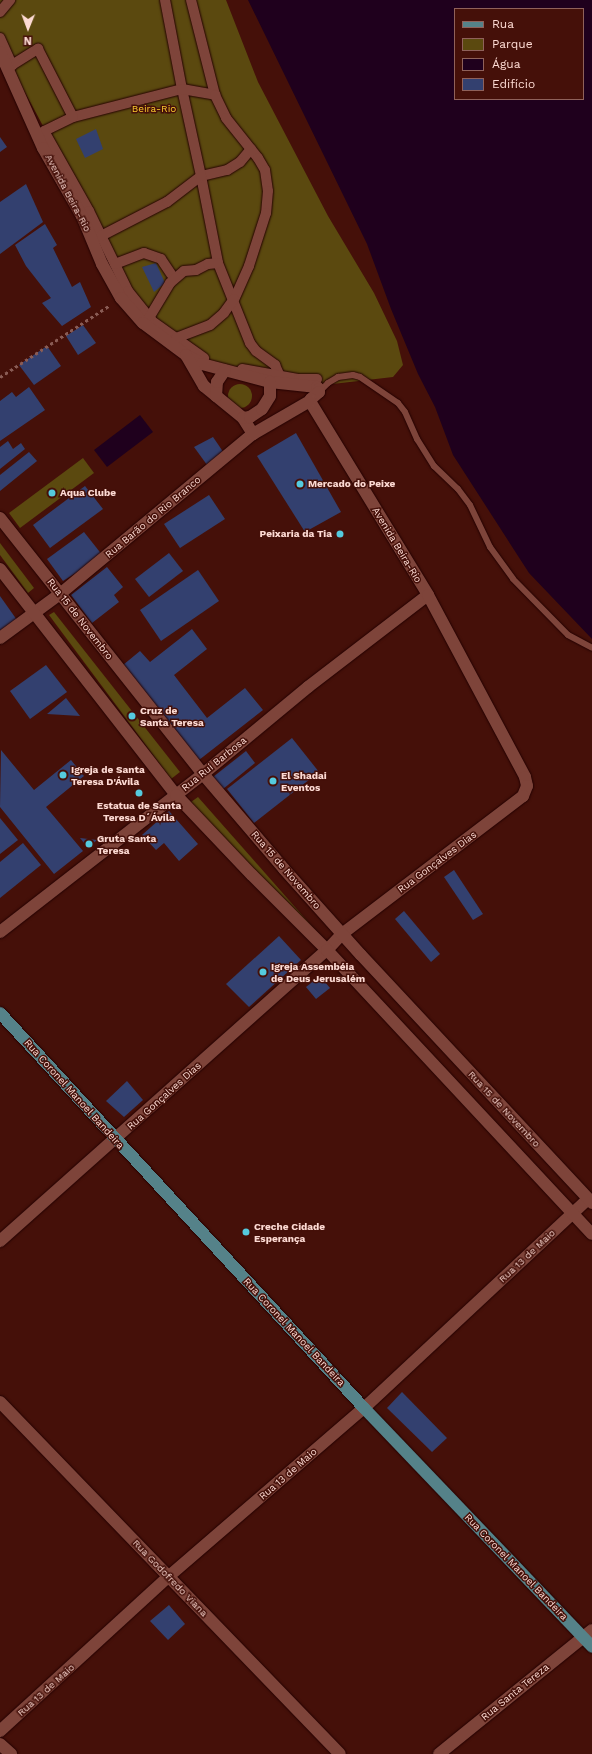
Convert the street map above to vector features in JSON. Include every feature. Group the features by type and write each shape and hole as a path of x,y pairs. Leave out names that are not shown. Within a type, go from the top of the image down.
{"main road":[{"name":"Rua Coronel Manoel Bandeira","path":"0,1013 364,1408 588,1633 592,1647"}],"street":[{"path":"0,12 10,0"},
{"path":"165,0 218,263 234,299 250,343 256,351 275,365 275,379 270,396 262,409 250,417 243,418"},
{"path":"176,338 210,325 224,313 234,299 249,266 262,228 268,202 268,180 265,170 251,149 226,118 215,95 191,0"},
{"path":"0,38 12,65 38,49 73,117"},
{"name":"Avenida Beira-Rio","path":"0,52 43,148 82,216 102,264 121,298 143,323 186,355 202,364 225,370 317,387 319,392"},
{"path":"215,95 182,89 73,117 44,131 90,211 128,291 149,318 194,353 207,360 275,379 317,379"},
{"path":"101,236 167,202 200,176 227,170 240,162 251,149"},
{"path":"115,264 144,253 160,259 171,274"},
{"path":"149,318 170,283 184,271 196,270 208,264 218,263"},
{"name":"Avenida Beira-Rio","path":"186,355 201,382 243,418 253,434"},
{"path":"216,396 217,382 225,370"},
{"path":"310,401 319,392"},
{"name":"Avenida Beira-Rio","path":"310,401 428,595 525,777 527,786"},
{"name":"Rua Barão do Rio Branco","path":"0,638 60,594 253,434 310,401"},
{"name":"Rua 15 de Novembro","path":"0,518 203,774 342,934 590,1201"},
{"path":"0,569 176,795 252,875 327,950 592,1234"},
{"name":"Rua Rui Barbosa","path":"0,932 203,774 308,687 428,595"},
{"name":"Rua Gonçalves Dias","path":"0,1241 116,1140 327,950 342,934 523,796 527,786"},
{"name":"Rua 13 de Maio","path":"0,1731 168,1578 364,1408 572,1214 590,1201"},
{"name":"Rua Godofredo Viana","path":"0,1402 168,1578 340,1754"},
{"name":"Rua Santa Tereza","path":"439,1754 588,1633"},
{"path":"0,1744 10,1754"}],"lane":[{"path":"319,392 328,383 338,377 353,375 360,377 398,403 405,412 417,440 434,466 458,489 470,505 490,547 513,579 568,635 592,648"}],"path":[{"path":"0,377 121,298"}],"green space":[{"name":"Beira-Rio","path":"0,0 226,0 258,82 328,216 374,293 397,341 403,365 393,377 324,385 255,382 226,377 141,308 0,46"},
{"path":"240,384 249,387 252,396 249,405 240,408 231,405 228,396 231,387"},
{"name":"Aqua Clube","path":"83,458 94,473 20,528 9,513"},
{"path":"0,543 34,588 28,593 0,555"},
{"path":"54,612 180,772 171,779 49,615"},
{"path":"198,797 325,941 320,946 191,802"}],"water":[{"path":"248,0 592,0 592,639 529,573 453,455 435,407 418,374 391,309 367,244"},
{"path":"140,415 153,432 107,467 94,450"}],"building":[{"path":"96,129 103,149 85,158 76,139"},
{"path":"0,137 7,147 0,152"},
{"path":"26,184 43,222 0,254 0,202"},
{"path":"45,224 57,245 53,248 72,287 80,282 91,307 62,326 42,303 51,298 26,266 15,245"},
{"path":"156,263 165,283 154,292 142,267"},
{"path":"83,325 96,343 78,355 66,336"},
{"path":"47,346 61,366 34,385 19,365"},
{"path":"29,387 45,410 0,441 0,401 12,392 16,397"},
{"name":"Mercado do Peixe","path":"296,433 341,512 305,532 257,456"},
{"path":"213,437 226,456 210,469 194,447"},
{"path":"8,441 13,449 21,443 25,449 0,469 0,447"},
{"path":"29,452 37,461 0,491 0,475"},
{"path":"85,486 103,509 50,548 33,525"},
{"path":"209,495 225,519 180,548 164,524"},
{"path":"84,532 103,556 63,581 47,559"},
{"path":"169,553 183,571 149,597 135,579"},
{"path":"107,567 123,587 114,595 119,602 92,623 71,595"},
{"path":"198,570 219,601 161,641 140,610"},
{"path":"0,596 17,620 0,631"},
{"path":"192,629 207,649 174,675 207,718 245,688 263,710 199,760 123,665 140,651 150,662"},
{"path":"46,665 67,692 30,719 10,691"},
{"path":"66,698 80,716 47,714"},
{"name":"El Shadai Eventos","path":"292,738 319,772 254,823 227,789"},
{"path":"1,750 34,790 71,760 84,776 46,807 83,851 54,874 0,807"},
{"path":"246,751 255,763 223,789 213,777"},
{"path":"169,811 198,844 179,861 164,843 156,850 142,835"},
{"path":"0,818 18,840 0,854"},
{"name":"Gruta Santa Teresa","path":"80,838 97,840 88,848"},
{"path":"23,843 41,865 0,898 0,862"},
{"path":"454,870 483,914 473,920 444,877"},
{"path":"404,911 440,954 431,962 395,919"},
{"name":"Igreja Assembéia de Deus Jerusalém","path":"279,936 301,960 249,1007 226,984"},
{"path":"320,976 330,988 316,999 306,987"},
{"path":"127,1081 143,1100 124,1117 106,1101"},
{"path":"402,1392 447,1438 432,1452 387,1408"},
{"path":"169,1605 185,1624 168,1640 150,1621"}],"place":[{"name":"Mercado do Peixe","path":"300,484"},
{"name":"Aqua Clube","path":"52,493"},
{"name":"Peixaria da Tia","path":"340,534"},
{"name":"Cruz de Santa Teresa","path":"132,716"},
{"name":"Igreja de Santa Teresa D'Ávila","path":"63,775"},
{"name":"El Shadai Eventos","path":"273,781"},
{"name":"Estatua de Santa Teresa D´Ávila","path":"139,793"},
{"name":"Gruta Santa Teresa","path":"89,844"},
{"name":"Igreja Assembéia de Deus Jerusalém","path":"263,972"},
{"name":"Creche Cidade Esperança","path":"246,1232"}]}
